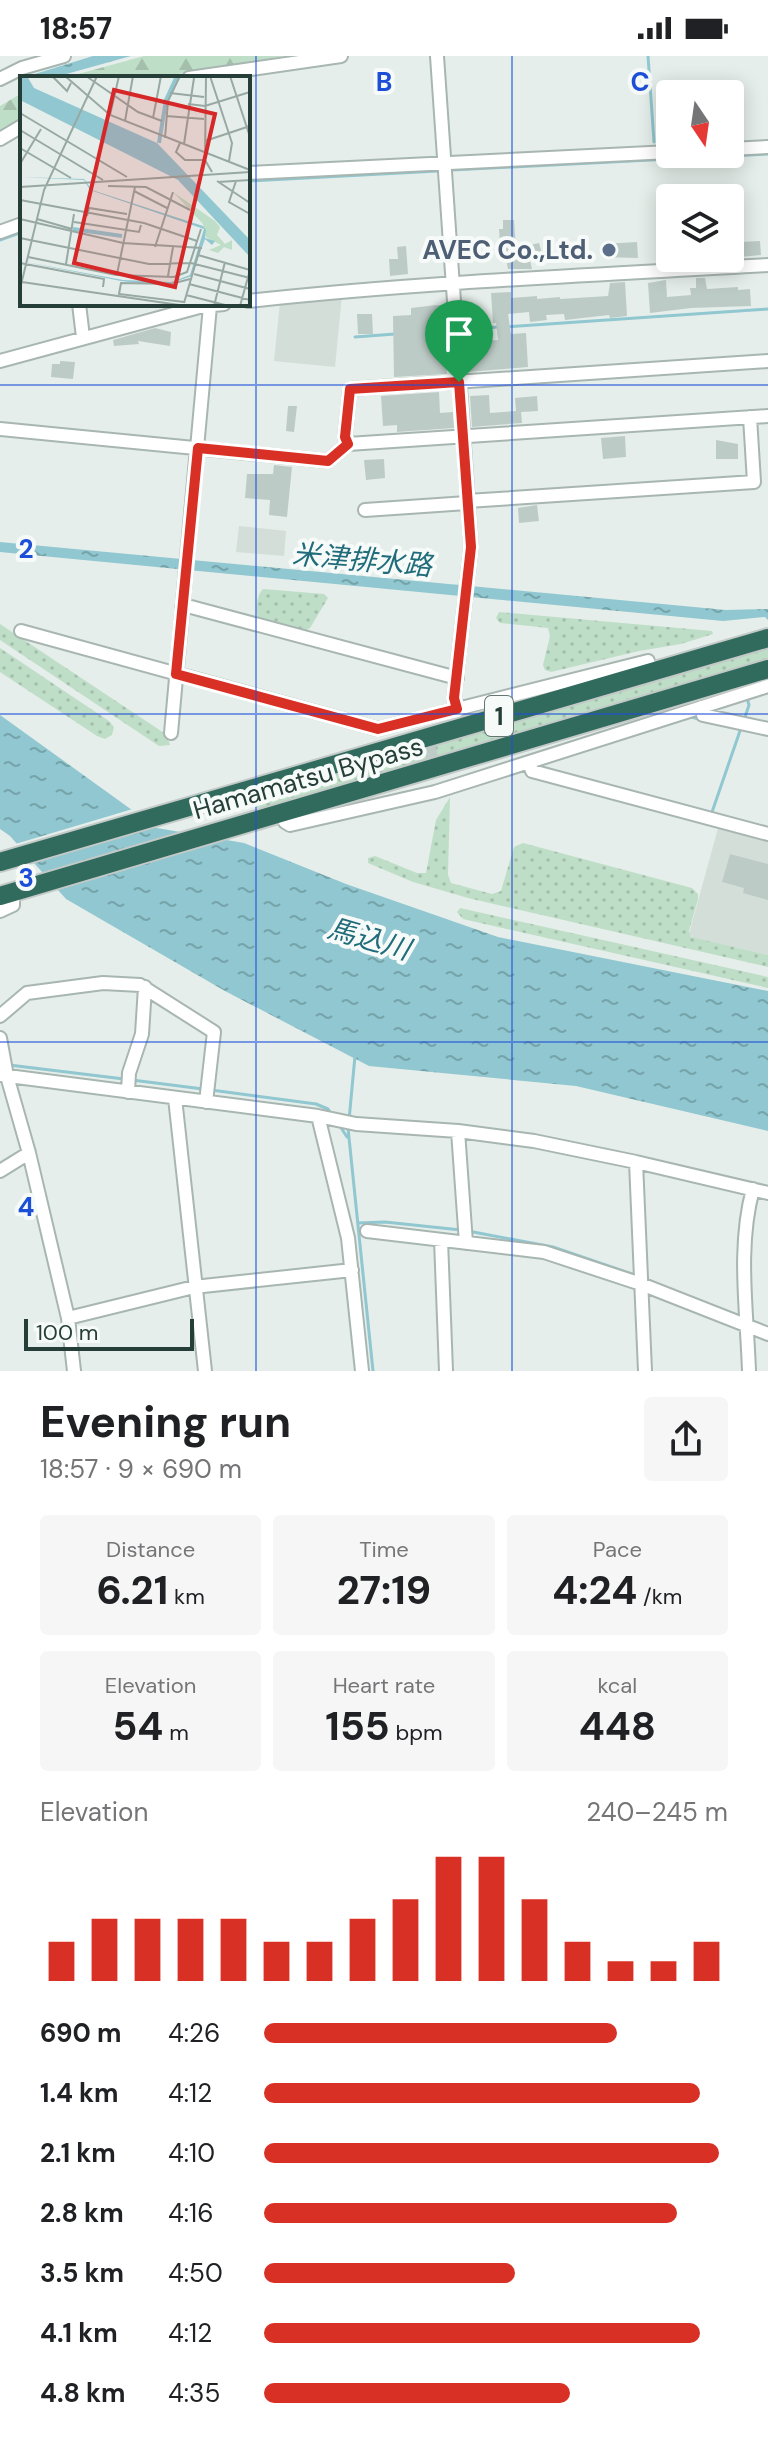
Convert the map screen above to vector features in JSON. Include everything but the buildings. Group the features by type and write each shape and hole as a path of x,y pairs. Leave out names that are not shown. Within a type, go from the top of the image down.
{"highway":[{"name":"Hamamatsu Bypass","path":"0,862 768,638"},
{"name":"Hamamatsu Bypass","path":"6,894 768,669"}],"street":[{"path":"0,79 22,68 64,56"},
{"path":"203,76 341,56"},
{"path":"437,56 471,547 454,698 457,709"},
{"path":"0,139 20,127"},
{"path":"744,148 768,147"},
{"path":"250,173 656,153"},
{"path":"0,232 20,225"},
{"path":"250,301 362,288 768,265"},
{"path":"79,306 83,337"},
{"path":"0,361 210,306 171,733"},
{"path":"348,444 345,437 350,389 768,361"},
{"path":"0,429 328,461 348,444 768,416"},
{"path":"365,510 754,482 750,417"},
{"path":"182,607 457,678"},
{"path":"21,631 378,729 422,724 457,709 648,661 651,672"},
{"path":"275,815 290,825 529,762 768,686"},
{"path":"701,707 703,715 768,729"},
{"path":"529,762 532,771 768,834"},
{"path":"0,911 13,905 6,894"},
{"path":"0,1016 27,993 103,983 145,987 214,1032 206,1102"},
{"path":"128,1092 129,1073 142,1034 145,987"},
{"path":"0,1038 4,1076 29,1153 68,1318 74,1371"},
{"path":"4,1076 356,1124 458,1131 534,1141 768,1193"},
{"path":"175,1098 205,1371"},
{"path":"322,1118 348,1238 362,1371"},
{"path":"458,1131 466,1243"},
{"path":"0,1171 29,1153"},
{"path":"636,1162 645,1371"},
{"path":"749,1371 745,1230 753,1189"},
{"path":"367,1231 544,1252 641,1284 768,1334"},
{"path":"441,1240 446,1371"},
{"path":"68,1318 194,1287 352,1270"}],"shaded area":[{"path":"342,295 335,367 274,361 280,302"},
{"path":"239,526 286,531 284,556 236,552"},
{"path":"718,828 768,842 768,955 693,938 689,934"}],"green space":[{"path":"144,56 284,56 166,76 71,76"},
{"path":"20,94 20,120 0,131 0,106"},
{"path":"263,589 324,594 328,598 310,628 303,632 259,620 257,604"},
{"path":"499,612 712,631 713,634 681,644 551,672 545,670 543,665 550,636 548,628 500,623 496,618"},
{"path":"0,624 167,735 170,745 159,746 0,640"},
{"path":"768,646 768,660 275,806 258,808 244,801 247,798"},
{"path":"0,648 109,721 114,727 112,735 105,739 97,736 0,672"},
{"path":"450,797 448,875 451,883 492,894 501,891 514,847 523,843 692,888 698,899 689,931 691,937 768,955 768,967 468,898 413,882 368,863 368,858 375,856 417,873 426,873 436,820"},
{"path":"460,908 768,977 768,988 463,919 457,912"}],"water":[{"path":"93,56 131,56 59,76 28,76"},
{"path":"0,542 726,610 768,609 768,620 765,617 723,621 0,552"},
{"name":"馬込川","path":"0,715 157,828 244,843 346,884 498,937 768,991 768,1131 576,1086 369,1066 225,991 66,899 10,836 0,829"}],"pier":[{"path":"136,808 157,823 27,861 12,845"}],"waterway":[{"path":"648,56 654,142"},
{"path":"452,170 768,154"},
{"path":"250,181 438,171"},
{"path":"0,240 20,233"},
{"path":"506,327 768,309"},
{"path":"458,330 498,327"},
{"path":"355,337 395,334"},
{"path":"745,717 749,705 747,698"},
{"path":"691,717 703,720"},
{"path":"711,815 741,728"},
{"path":"349,1120 355,1056"},
{"path":"9,1065 124,1079"},
{"path":"132,1080 203,1089"},
{"path":"211,1090 316,1104 328,1109 331,1114"},
{"path":"338,1123 347,1137"},
{"path":"348,1128 373,1371"},
{"path":"358,1223 385,1222 461,1230"},
{"path":"468,1231 553,1247 638,1276"}],"tunnel":[{"path":"424,730 438,777"}],"place":[{"name":"AVEC Co.,Ltd.","path":"609,250"}],"route":[{"path":"459,382 471,547 454,698 457,709 378,729 176,674 198,448 328,461 348,444 345,437 350,389 459,382"}],"water label":[{"name":"米津排水路","path":"362,560"}]}
